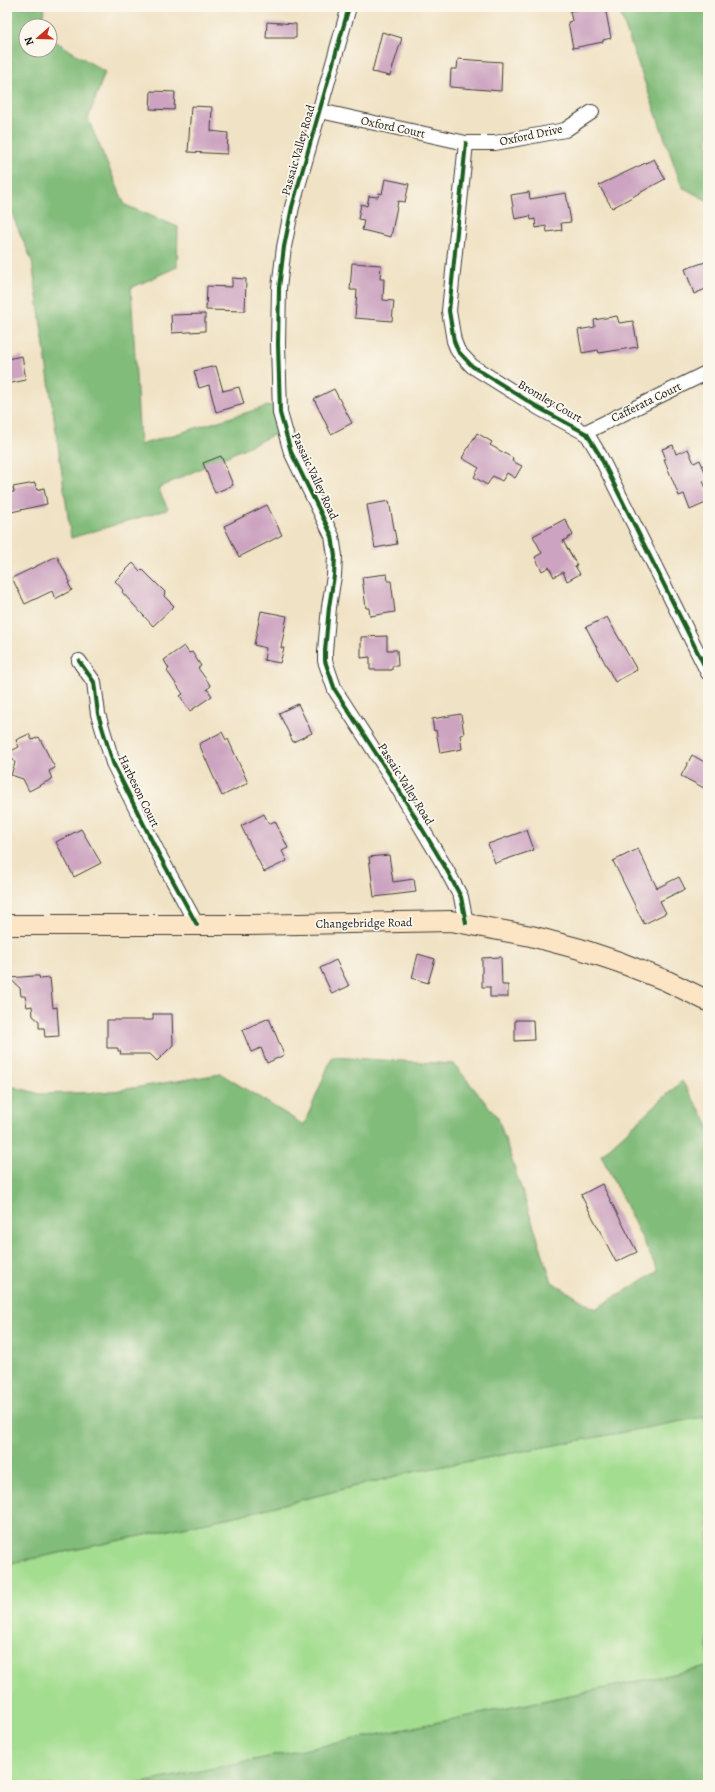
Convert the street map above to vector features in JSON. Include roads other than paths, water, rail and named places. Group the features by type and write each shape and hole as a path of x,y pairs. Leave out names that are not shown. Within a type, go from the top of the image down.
{"main road":[{"name":"Changebridge Road","path":"7,925 197,925 451,921 531,936 580,949 660,978 708,1001"}],"street":[{"name":"Passaic Valley Road","path":"349,7 292,207 284,247 279,288 278,344 280,413 291,452 332,536 335,556 334,576 329,607 325,661 335,690 390,775 445,867 461,897 466,924"},
{"name":"Oxford Court","path":"320,111 466,143"},
{"name":"Oxford Drive","path":"466,143 495,143 565,130 592,112"},
{"name":"Bromley Court","path":"466,143 449,311 454,341 464,359 472,366 539,408 584,433 598,454 708,673"},
{"name":"Cafferata Court","path":"584,433 708,372"},
{"name":"Harbeson Court","path":"79,661 94,682 98,714 113,763 158,853 197,925"}]}
